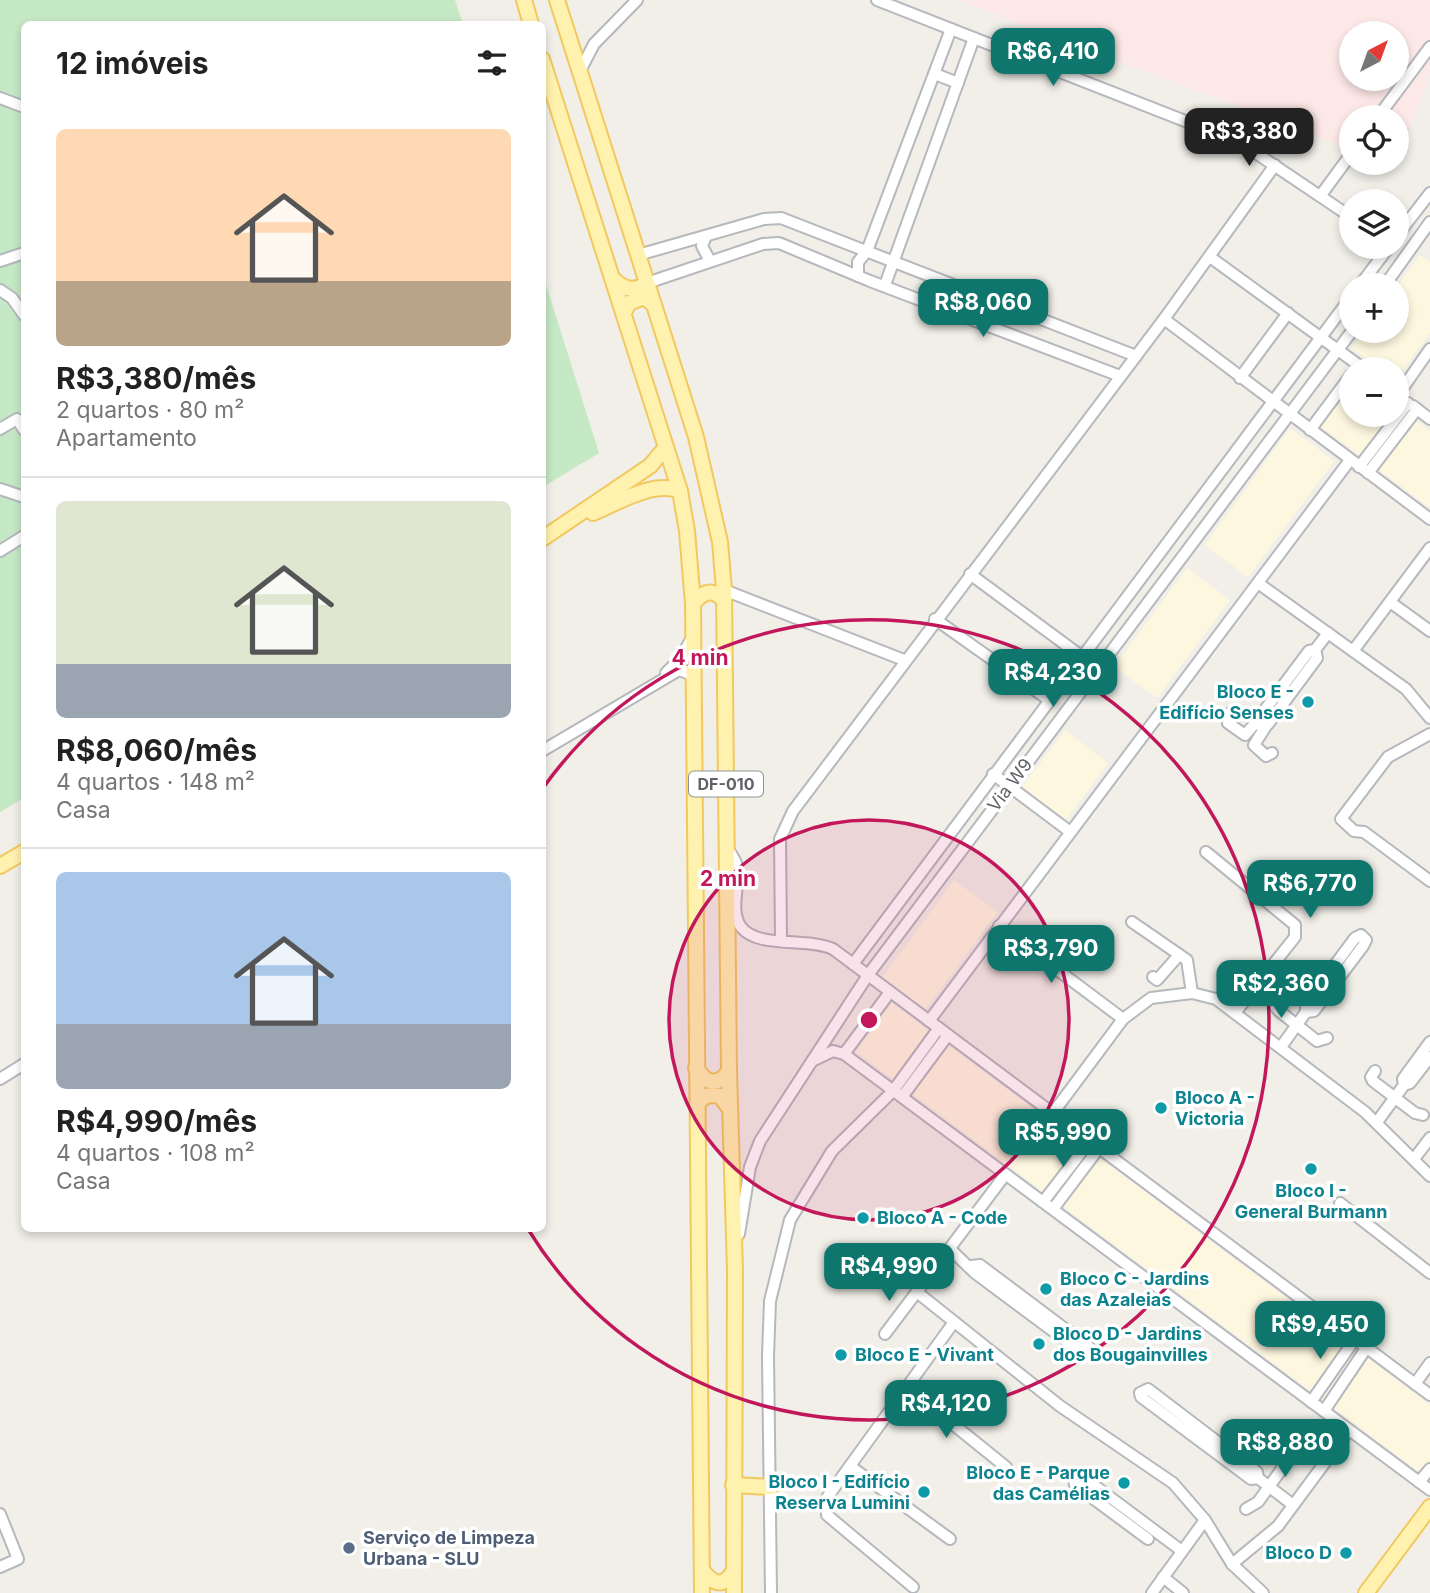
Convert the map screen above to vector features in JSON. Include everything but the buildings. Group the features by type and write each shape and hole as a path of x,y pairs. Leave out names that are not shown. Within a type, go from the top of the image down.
{"main road":[{"path":"524,0 530,21"},
{"name":"DF-010","path":"557,0 708,477 724,595 729,1071 735,1271 734,1593"},
{"name":"DF-010","path":"546,72 680,491 687,531 694,604 702,1593"},
{"path":"612,278 626,288 638,288 647,283"},
{"path":"624,312 637,299 644,297 653,304"},
{"path":"546,537 650,466 666,447"},
{"path":"563,526 650,490 671,487 680,491"},
{"path":"694,604 700,594 707,592 724,595"},
{"path":"0,866 21,854"},
{"path":"696,1068 706,1081 714,1083 722,1080 729,1071"},
{"path":"696,1105 710,1094 720,1096 730,1109"},
{"path":"733,1485 771,1487"},
{"path":"1366,1593 1430,1507"},
{"path":"702,1570 711,1581 721,1583 733,1572"}],"street":[{"path":"580,71 594,44 636,0"},
{"path":"877,0 1241,143 1339,208"},
{"path":"858,276 858,262 867,251 951,29"},
{"path":"569,38 582,46 594,44"},
{"path":"885,285 974,38"},
{"path":"1387,105 1430,47"},
{"path":"935,74 958,83"},
{"path":"0,98 21,106"},
{"path":"0,110 11,104"},
{"path":"781,941 780,839 786,824 904,660 1164,319 1275,166"},
{"path":"1321,195 1339,170"},
{"path":"1409,220 1430,193"},
{"path":"638,255 773,217 892,260 1136,356"},
{"path":"1394,273 1430,222"},
{"path":"706,236 702,246 710,261"},
{"path":"647,283 763,244 779,243 1120,376"},
{"path":"0,261 21,254"},
{"path":"1210,257 1345,357"},
{"path":"0,290 12,298 21,311"},
{"path":"1240,378 1288,313"},
{"name":"Via W9","path":"853,964 1339,313"},
{"path":"1164,319 1430,519"},
{"path":"1058,351 1067,329"},
{"name":"Via W9","path":"735,1271 750,1167 773,1118 868,975 1343,343"},
{"path":"1409,378 1430,349"},
{"path":"1310,430 1339,393"},
{"path":"1409,403 1430,419"},
{"path":"929,1020 1258,583 1413,406"},
{"path":"0,429 17,418 21,425"},
{"path":"0,489 21,496"},
{"path":"0,551 21,538"},
{"path":"1353,651 1430,548"},
{"path":"970,574 1081,656"},
{"path":"1258,583 1416,698 1430,718"},
{"path":"724,595 904,660"},
{"path":"1390,602 1430,631"},
{"path":"935,619 1049,700"},
{"path":"657,682 680,659 693,633"},
{"path":"1272,754 1266,756 1254,745 1261,723 1310,649 1315,650 1328,633"},
{"path":"546,749 679,670 690,674 694,681"},
{"path":"1230,713 1228,723 1245,735 1261,723"},
{"path":"1034,720 1046,723 1050,731"},
{"path":"1430,734 1388,757 1341,819 1354,831 1364,832 1430,881"},
{"path":"993,774 1069,831"},
{"path":"968,808 975,820 982,822"},
{"path":"727,847 737,864 736,911 740,926 761,941 822,944 853,964 1430,1395"},
{"path":"1206,852 1295,925 1295,937 1235,1013"},
{"path":"1132,922 1189,964 1192,993"},
{"path":"999,926 1123,1018"},
{"path":"1281,1047 1307,1012 1314,1011 1363,946 1366,940 1362,935 1355,937 1306,1004 1307,1012"},
{"path":"1153,977 1159,980 1179,955"},
{"path":"844,1054 890,992"},
{"path":"1053,1113 1123,1018 1151,998 1192,993 1216,999 1281,1047 1377,1122 1430,1176"},
{"path":"1275,996 1274,1005 1297,1025 1317,1041 1327,1038"},
{"path":"771,1593 768,1356 770,1301 790,1220 832,1151 897,1094 943,1032"},
{"path":"1377,1122 1430,1042"},
{"path":"810,1062 834,1051 844,1054 1430,1490"},
{"path":"1404,1084 1410,1083 1430,1057"},
{"path":"0,1079 21,1066"},
{"path":"1375,1071 1371,1079 1415,1113 1423,1115"},
{"path":"1414,1158 1430,1138"},
{"path":"1043,1202 1095,1144"},
{"path":"1053,1209 1095,1144"},
{"path":"885,1334 1005,1175"},
{"path":"1340,1203 1430,1273"},
{"path":"950,1249 986,1281 1084,1354 1089,1354 1089,1347 1027,1300 980,1265 971,1266"},
{"path":"918,1293 1060,1406 1173,1483 1205,1520 1232,1564 1263,1593"},
{"path":"913,1587 827,1515 826,1499 954,1322"},
{"path":"1311,1402 1355,1339"},
{"path":"1324,1411 1367,1347"},
{"path":"1415,1384 1430,1363"},
{"path":"907,1387 1006,1467"},
{"path":"1258,1478 1257,1472 1148,1389 1140,1393 1141,1397 1251,1479 1258,1478 1293,1505"},
{"path":"1232,1564 1271,1534 1349,1430"},
{"path":"1245,1509 1254,1507 1282,1469 1283,1464 1279,1458"},
{"path":"850,1466 950,1539"},
{"path":"1419,1482 1430,1469"},
{"path":"1148,1539 1074,1485 1074,1479 1077,1476 1091,1483 1182,1551"},
{"path":"0,1516 18,1559 0,1567"},
{"path":"1152,1593 1205,1520"},
{"path":"1163,1577 1183,1593"}],"shaded area":[{"path":"957,0 1430,0 1430,73 1409,129 1409,105 1339,105 1339,144"},
{"path":"1420,255 1430,262 1430,333 1409,362 1409,357 1364,357 1352,348 1356,343 1409,343 1407,273"},
{"path":"1339,400 1339,427 1409,427 1409,415 1430,431 1430,508 1320,426"},
{"path":"1290,428 1334,461 1248,577 1205,545"},
{"path":"1187,568 1230,600 1157,698 1114,667"},
{"path":"1065,730 1108,763 1066,820 1022,787"},
{"path":"954,880 998,912 925,1010 882,978"},
{"path":"892,1003 1430,1405 1430,1480 856,1052"}],"green space":[{"path":"0,0 455,0 462,21 21,21 21,800 0,812"},
{"path":"546,285 599,453 546,485"}],"place":[{"name":"Bloco E - Edifício Senses","path":"1308,702"},
{"name":"Bloco A - Victoria","path":"1161,1108"},
{"name":"Bloco I - General Burmann","path":"1311,1169"},
{"name":"Bloco A - Code","path":"863,1218"},
{"name":"Bloco C - Jardins das Azaleias","path":"1046,1289"},
{"name":"Bloco D - Jardins dos Bougainvilles","path":"1039,1344"},
{"name":"Bloco E - Vivant","path":"841,1355"},
{"name":"Bloco E - Parque das Camélias","path":"1124,1483"},
{"name":"Bloco I - Edifício Reserva Lumini","path":"924,1492"},
{"name":"Serviço de Limpeza Urbana - SLU","path":"349,1548"},
{"name":"Bloco D","path":"1346,1553"}]}
